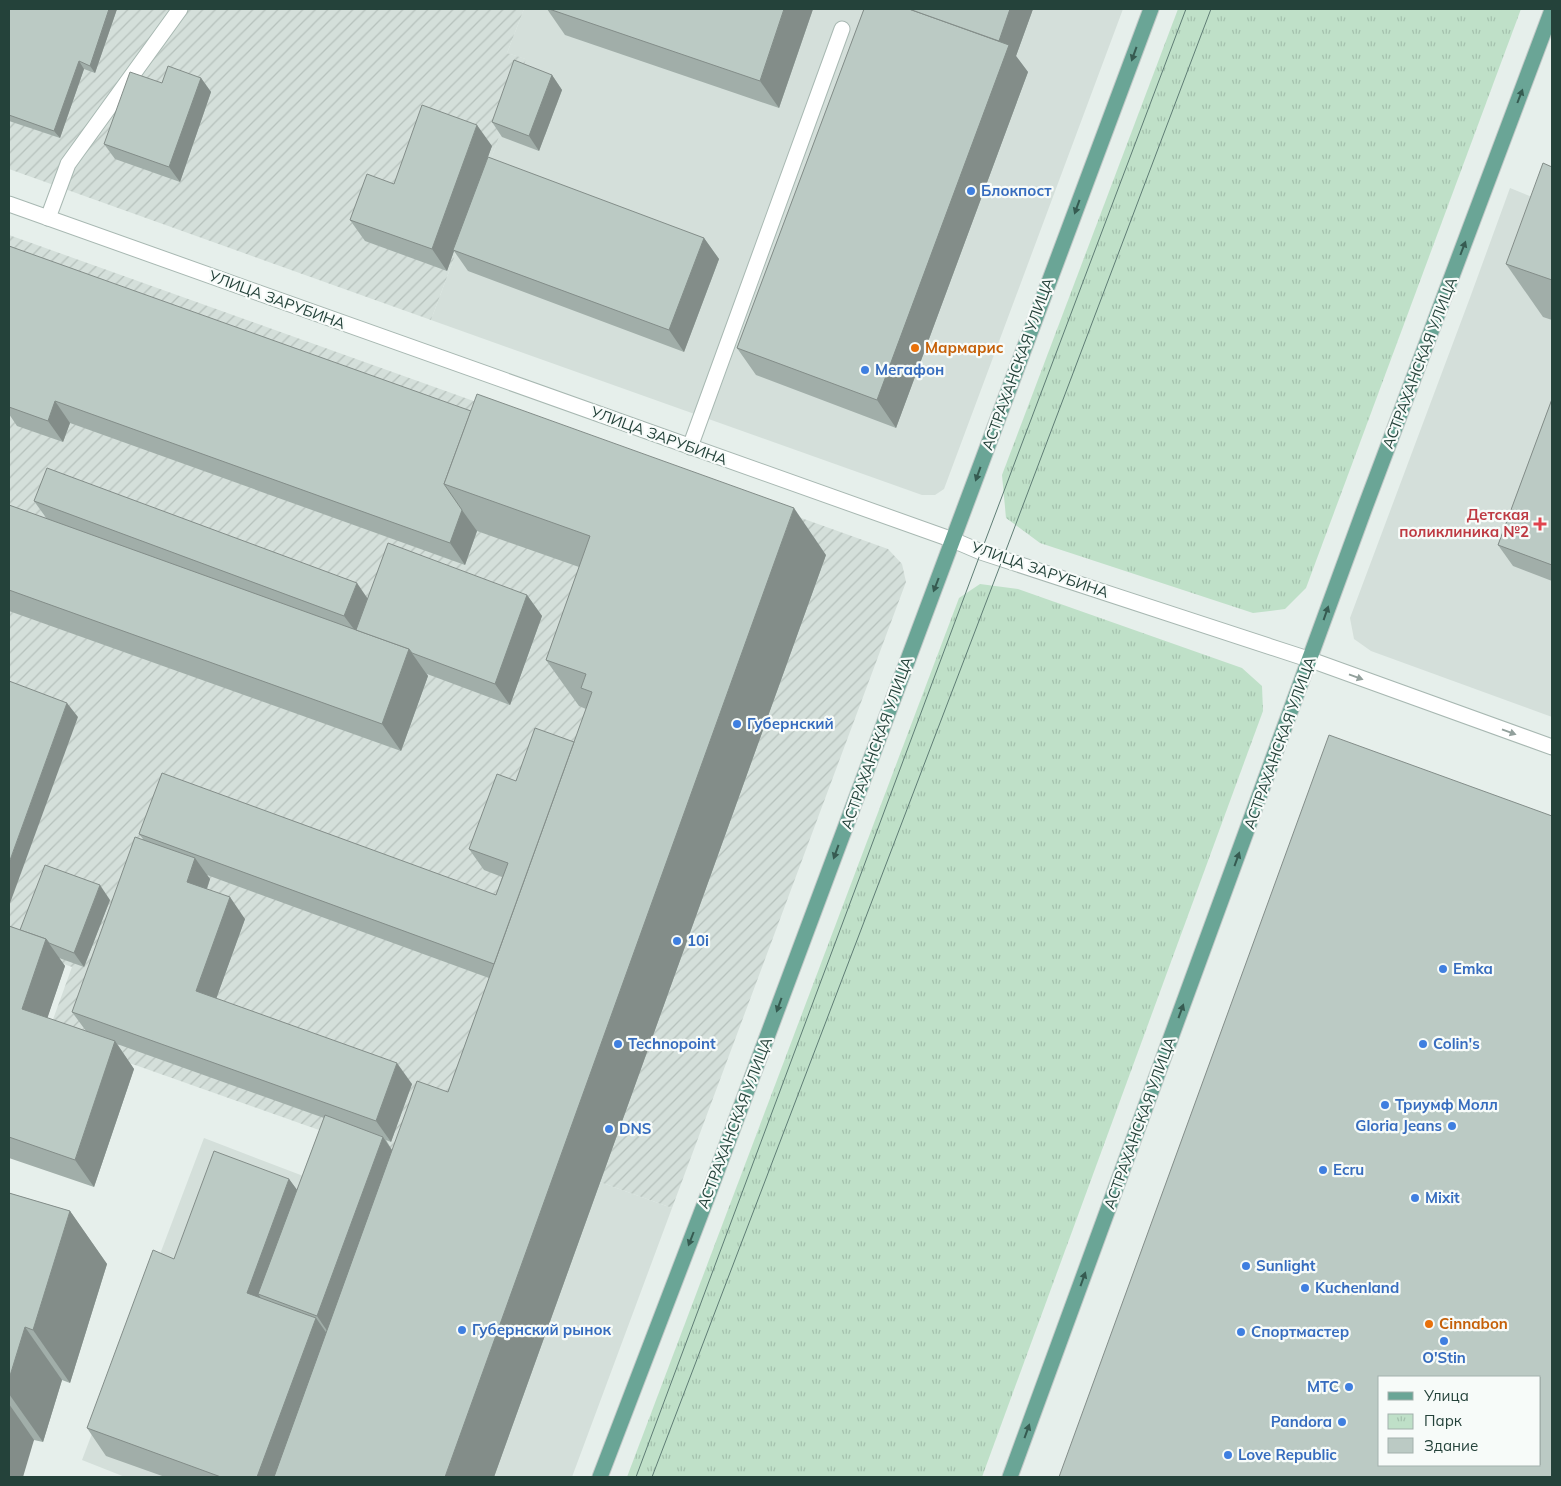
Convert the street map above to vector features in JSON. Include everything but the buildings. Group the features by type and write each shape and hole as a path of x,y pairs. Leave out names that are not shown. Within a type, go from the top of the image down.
{"main road":[{"name":"АСТРАХАНСКАЯ УЛИЦА","path":"600,1477 1151,9"},
{"name":"АСТРАХАНСКАЯ УЛИЦА","path":"1010,1477 1311,660 1361,519 1552,10"}],"street":[{"path":"48,218 68,164 180,9"},
{"path":"690,447 842,29"},
{"name":"УЛИЦА ЗАРУБИНА","path":"9,204 953,540 981,552 1311,660 1552,747"}],"shaded area":[{"path":"9,9 524,9 507,53 526,59 431,320 9,169"},
{"path":"524,9 1123,9 944,489 935,495 922,495 431,320 495,148 525,59 507,53"},
{"path":"1510,188 1552,205 1552,717 1371,651 1354,639 1350,618"},
{"path":"9,235 888,549 902,564 906,582 672,1208 450,1128 270,1319 336,1136 47,1036 72,967 9,944"},
{"path":"450,1128 672,1208 572,1477 125,1477 82,1460 204,1138 319,1182"}],"green space":[{"path":"1178,9 1521,9 1306,588 1285,609 1253,613 1040,543 1006,518 1002,475"},
{"path":"980,584 1018,589 1242,668 1262,686 1263,711 982,1477 627,1477 959,598"}],"tram line":[{"path":"636,1477 1186,9"},
{"path":"652,1477 1211,9"}],"place":[{"name":"Блокпост","path":"971,191"},
{"name":"Мармарис","path":"915,348"},
{"name":"Мегафон","path":"865,370"},
{"name":"Детская поликлиника №2","path":"1540,524"},
{"name":"Губернский","path":"737,724"},
{"name":"10i","path":"677,941"},
{"name":"Emka","path":"1443,969"},
{"name":"Technopoint","path":"618,1044"},
{"name":"Colin's","path":"1423,1044"},
{"name":"Триумф Молл","path":"1385,1105"},
{"name":"Gloria Jeans","path":"1452,1126"},
{"name":"DNS","path":"609,1129"},
{"name":"Ecru","path":"1323,1170"},
{"name":"Mixit","path":"1415,1198"},
{"name":"Sunlight","path":"1246,1266"},
{"name":"Kuchenland","path":"1305,1288"},
{"name":"Cinnabon","path":"1429,1324"},
{"name":"Губернский рынок","path":"462,1330"},
{"name":"Спортмастер","path":"1241,1332"},
{"name":"O'Stin","path":"1444,1341"},
{"name":"МТС","path":"1349,1387"},
{"name":"Pandora","path":"1342,1422"},
{"name":"Love Republic","path":"1228,1455"}]}
